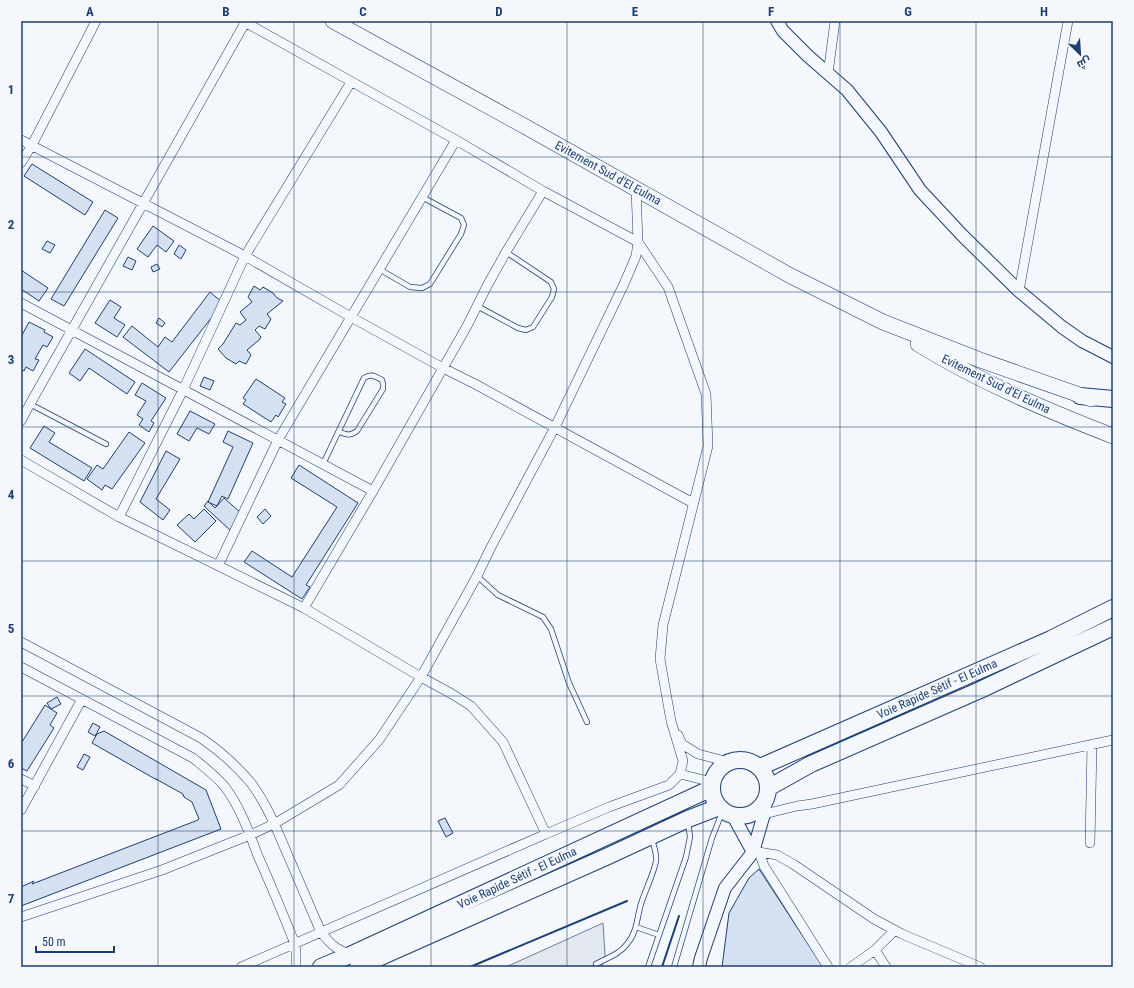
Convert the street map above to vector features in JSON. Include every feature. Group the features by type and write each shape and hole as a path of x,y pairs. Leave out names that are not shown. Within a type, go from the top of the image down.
{"highway":[{"path":"1080,396 1113,399"},
{"name":"Voie Rapide Sétif - El Eulma","path":"760,767 1051,639 1113,608"},
{"name":"Voie Rapide Sétif - El Eulma","path":"767,792 811,764 980,690 1113,626"},
{"path":"738,760 747,761 760,767 766,779 767,792 761,806 753,812 743,815 725,810 716,802 712,793 712,785 716,774 721,767 729,762 738,760"},
{"name":"Voie Rapide Sétif - El Eulma","path":"354,961 712,785"},
{"name":"Voie Rapide Sétif - El Eulma","path":"321,967 354,961 688,819 725,810"}],"main road":[{"name":"Evitement Sud d'El Eulma","path":"333,21 526,127 789,275 828,295 883,322 945,347 1080,396 1113,406"},
{"name":"Evitement Sud d'El Eulma","path":"883,322 941,358 1001,389 1113,436"}],"street":[{"path":"21,163 32,145 96,21"},
{"path":"21,421 244,21 456,140 543,191 638,242 668,287 706,394 708,446 663,624 660,652 671,721 682,761 680,774 669,785 609,807 241,967"},
{"path":"777,21 783,31 808,56 847,90 881,132 920,190 962,234 1019,291 1062,327 1082,341 1113,357"},
{"path":"828,74 836,21"},
{"path":"1019,291 1068,21"},
{"path":"119,517 183,390 245,256 351,82"},
{"path":"21,140 245,256 443,368 476,384 693,503"},
{"path":"218,566 278,440 456,140"},
{"path":"21,917 162,870 274,824 339,785 379,740 421,677 477,576 490,549 556,428 624,284 636,256 638,242 636,189"},
{"path":"304,608 467,326 506,252 543,191"},
{"path":"21,303 373,491"},
{"path":"21,460 119,517 304,608 471,706 503,742 546,834"},
{"path":"21,642 201,738 228,758 261,798 274,824 321,932 331,945 354,961"},
{"path":"21,667 193,758 215,776 233,798 240,811 295,944 296,967"},
{"path":"21,810 82,699"},
{"path":"671,721 682,744 698,754 729,762"},
{"path":"764,814 1113,740"},
{"path":"1090,843 1092,744"},
{"path":"680,774 712,785"},
{"path":"21,779 35,786"},
{"path":"699,967 724,888 756,852 767,792"},
{"path":"725,810 756,852 828,967"},
{"path":"756,852 777,855 793,864 874,919 895,930 980,967"},
{"path":"851,967 875,950 895,930"},
{"path":"875,950 886,967"}],"lane":[{"path":"379,270 410,287 422,288 430,284 461,234 464,224 461,218 422,197"},
{"path":"477,306 518,328 526,330 533,327 552,297 554,289 551,282 506,252"},
{"path":"323,464 340,432 364,378 369,375 382,380 383,389 357,431 352,435 347,435 340,432"},
{"path":"30,404 106,444"},
{"path":"477,576 498,595 543,617 551,629 569,683 587,722"},
{"path":"674,967 712,838 725,810"},
{"path":"648,967 686,857 690,837 688,819"},
{"path":"596,964 619,952 628,944 636,927 640,905 656,859 651,836"},
{"path":"636,927 660,935"}],"shaded area":[{"path":"603,923 605,954 602,967 506,967"}],"building":[{"path":"32,164 93,202 85,215 24,176"},
{"path":"105,210 118,218 64,306 51,299"},
{"path":"153,226 174,241 166,252 157,245 148,257 137,249"},
{"path":"47,241 55,245 50,253 42,249"},
{"path":"179,245 186,250 181,259 174,254"},
{"path":"128,257 136,261 132,270 123,266"},
{"path":"157,264 160,269 153,272 151,267"},
{"path":"21,270 48,288 39,301 21,289"},
{"path":"254,286 260,290 263,287 283,301 267,314 271,319 265,329 259,326 255,330 261,337 247,350 251,355 246,364 239,361 236,364 226,358 218,349 223,344 236,323 240,325 246,320 240,312 252,302 248,297"},
{"path":"210,292 223,303 169,372 123,337 132,326 158,347 165,337 172,342"},
{"path":"110,300 121,307 114,318 125,325 117,337 95,323"},
{"path":"159,318 165,323 162,327 156,323"},
{"path":"29,322 45,330 44,332 53,337 47,347 43,345 35,359 39,360 33,371 26,367 24,371 21,369 21,337"},
{"path":"85,349 135,382 127,394 89,368 80,381 69,373"},
{"path":"204,377 214,381 210,390 200,386"},
{"path":"256,379 285,398 282,402 286,404 278,417 276,415 271,422 243,404 246,400 243,398"},
{"path":"142,383 166,398 151,421 154,423 149,432 139,425 143,419 137,415 146,401 135,395"},
{"path":"190,411 215,424 209,434 197,428 189,441 177,434"},
{"path":"44,426 55,433 49,442 92,468 84,481 30,448"},
{"path":"228,431 253,443 228,499 222,496 217,506 208,502 233,447 223,442"},
{"path":"129,432 145,443 112,489 105,485 102,490 87,479 97,465 103,469"},
{"path":"166,451 180,459 156,499 170,510 163,520 140,502"},
{"path":"299,465 358,503 306,585 310,587 302,599 244,562 252,551 292,577 337,507 291,478"},
{"path":"224,498 241,513 231,531 204,506 208,501 215,508"},
{"path":"204,509 216,521 195,542 177,525 189,514 194,519"},
{"path":"265,509 271,516 263,524 257,517"},
{"path":"57,697 61,704 51,709 47,703"},
{"path":"45,705 57,713 50,725 54,728 27,771 21,768 21,742"},
{"path":"93,723 100,727 95,736 88,732"},
{"path":"104,731 206,790 221,829 21,906 21,887 199,819 192,802 184,797 183,794 92,743 97,734"},
{"path":"84,754 90,757 83,770 77,767"},
{"path":"445,818 453,833 446,837 438,821"},
{"path":"759,869 823,967 722,967 729,913 749,878"}],"wall":[{"path":"470,967 627,901"},
{"path":"662,967 679,916"}]}
